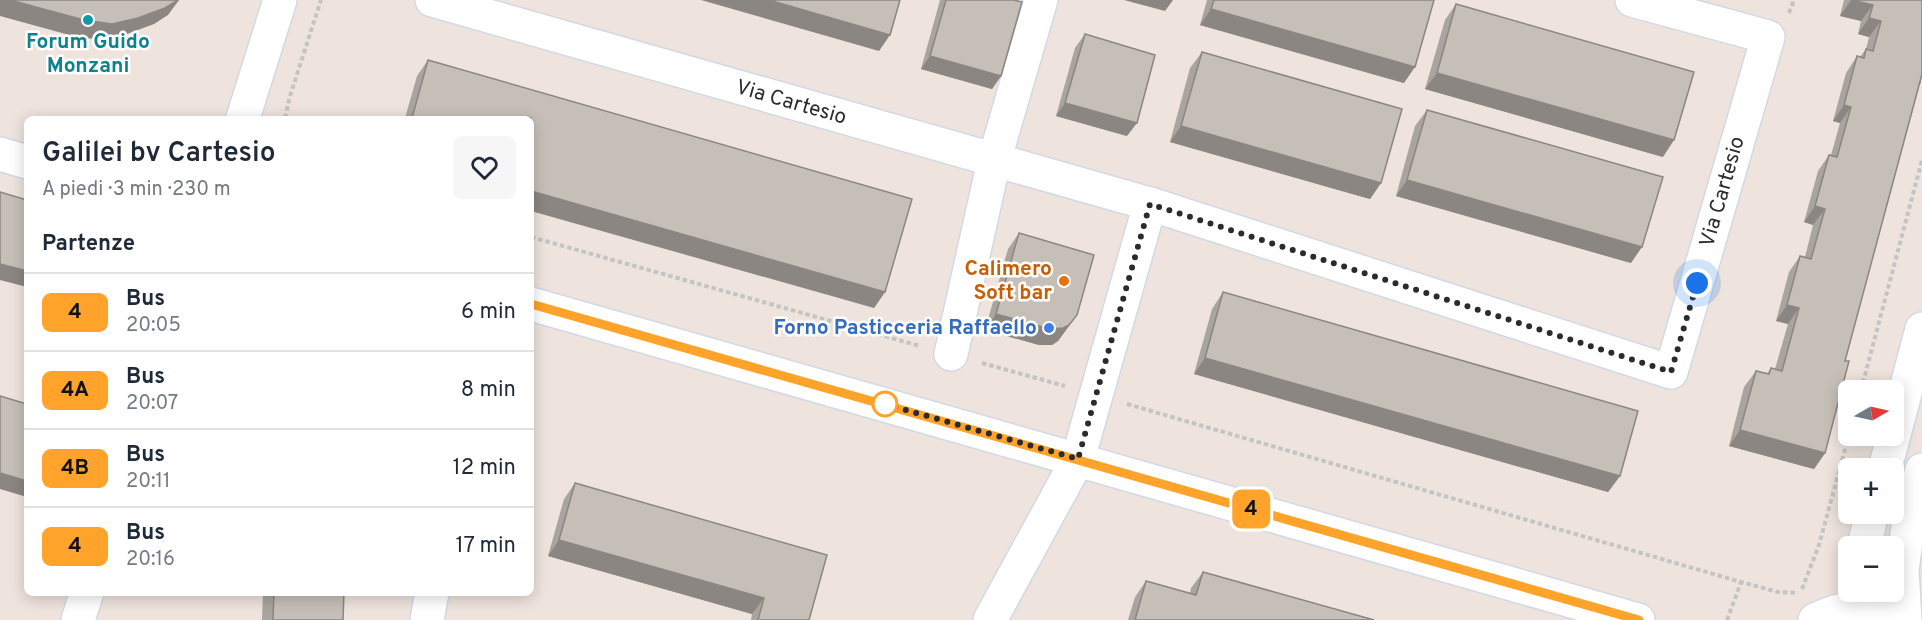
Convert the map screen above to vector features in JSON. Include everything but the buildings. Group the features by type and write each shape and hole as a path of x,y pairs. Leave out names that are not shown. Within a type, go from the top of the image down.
{"street":[{"path":"244,116 280,0"},
{"name":"Via Cartesio","path":"432,0 1150,204 1671,372 1768,37 1632,0"},
{"path":"951,354 994,161 1041,0"},
{"path":"0,154 24,161"},
{"path":"990,620 1078,459 1150,204"},
{"path":"534,305 1638,620"},
{"path":"1888,458 1922,329"},
{"path":"1905,620 1902,570 1911,512 1922,470"},
{"path":"78,620 86,596"},
{"path":"427,620 431,596"},
{"path":"1832,606 1883,613 1895,620"}],"path":[{"path":"285,116 321,0"},
{"path":"1864,380 1922,160"},
{"path":"534,238 1096,395 1778,592 1800,593 1820,545 1846,446"},
{"path":"1727,620 1741,582"}],"bus line":[{"name":"4","path":"534,305 1639,620"}],"place":[{"name":"Forum Guido Monzani","path":"88,20"},
{"name":"Calimero Soft bar","path":"1064,281"},
{"name":"Forno Pasticceria Raffaello","path":"1049,328"}],"route":[{"path":"885,404 1078,459 1150,204 1671,372 1697,283"}]}
